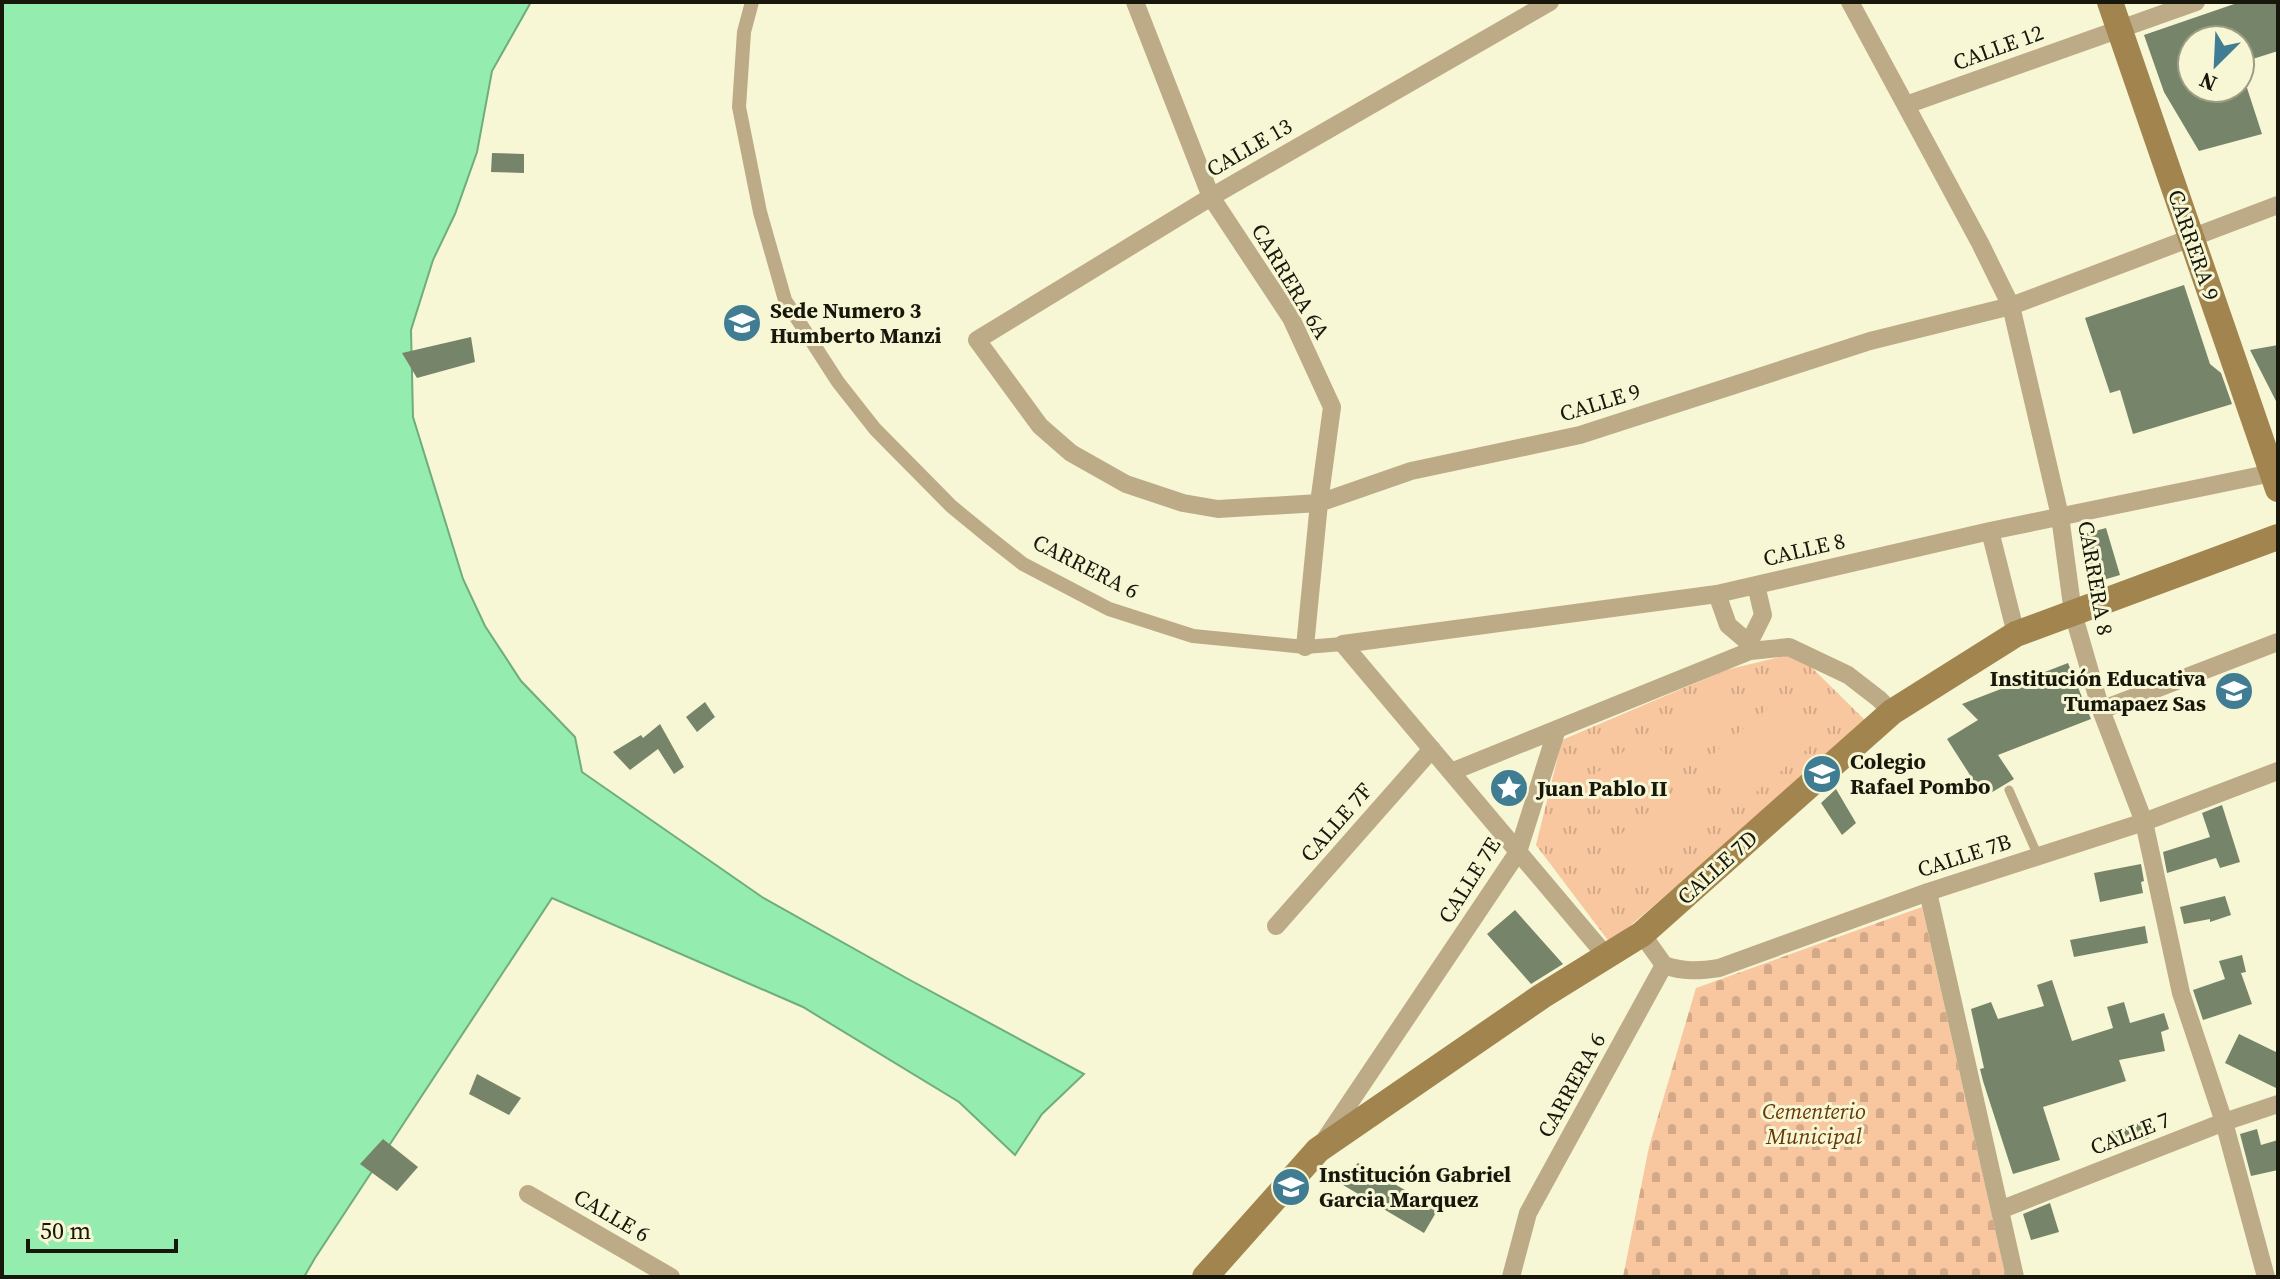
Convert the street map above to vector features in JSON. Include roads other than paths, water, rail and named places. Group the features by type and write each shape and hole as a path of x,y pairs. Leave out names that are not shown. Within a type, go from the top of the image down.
{"main road":[{"name":"CARRERA 9","path":"2110,2 2275,481"},
{"name":"CALLE 7D","path":"1205,1277 1318,1150 1529,1005 1642,934 1892,712 2016,634 2278,537"}],"street":[{"name":"CARRERA 6","path":"752,2 744,32 739,107 760,212 785,300 838,382 875,429 951,506 1023,564 1109,609 1193,636 1305,647 1343,644"},
{"name":"CARRERA 6A","path":"1135,2 1211,197 1291,318 1332,407 1305,647"},
{"name":"CALLE 13","path":"977,340 1211,197 1550,2"},
{"name":"CARRERA 8","path":"1850,2 2011,306 2060,516 2073,613 2101,710 2144,822 2181,993 2270,1275"},
{"name":"CALLE 12","path":"1906,105 2196,2"},
{"name":"CALLE 9","path":"977,340 1040,426 1071,453 1126,484 1183,503 1218,509 1319,503 1411,471 1580,435 1870,341 2011,306 2278,205"},
{"name":"CALLE 8","path":"1343,644 1717,594 2060,516 2275,481"},
{"path":"1990,531 2016,634"},
{"path":"1750,647 1763,615 1756,585"},
{"path":"1717,594 1728,625 1750,647"},
{"path":"2101,710 2278,642"},
{"path":"1343,644 1607,957"},
{"path":"1451,772 1750,647 1789,647 1848,675 1892,712"},
{"name":"CALLE 7E","path":"1318,1150 1518,852 1557,729"},
{"name":"CALLE 7F","path":"1276,926 1432,749"},
{"name":"CALLE 7B","path":"1664,965 1676,970 1719,968 1928,892 2144,822 2278,771"},
{"path":"1928,892 2015,1277"},
{"path":"1642,934 1664,965"},
{"name":"CARRERA 6","path":"1511,1277 1528,1213 1664,965"},
{"name":"CALLE 7","path":"2000,1210 2224,1122 2278,1104"},
{"name":"CALLE 6","path":"528,1194 671,1277"}],"lane":[{"path":"2009,790 2038,856"}],"place":[{"name":"Sede Numero 3 Humberto Manzi","path":"742,323"},
{"name":"Institución Educativa Tumapaez Sas","path":"2234,691"},
{"name":"Colegio Rafael Pombo","path":"1822,774"},
{"name":"Juan Pablo II","path":"1509,788"},
{"name":"Institución Gabriel Garcia Marquez","path":"1291,1187"}],"park label":[{"name":"Cementerio Municipal","path":"1814,1124"}]}
